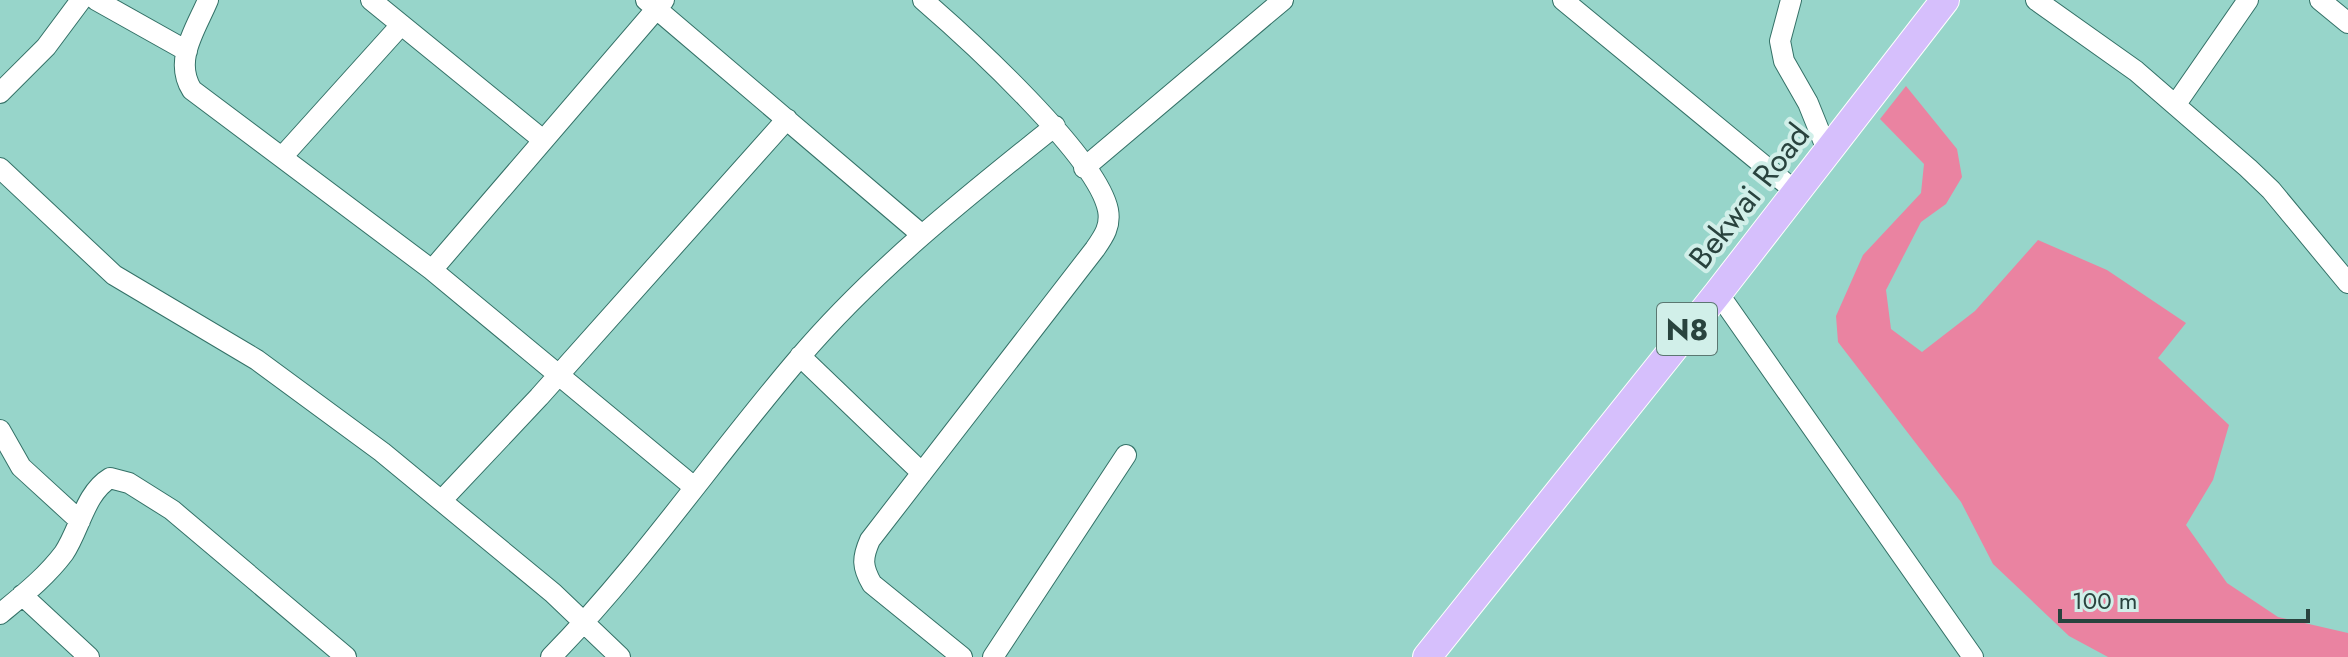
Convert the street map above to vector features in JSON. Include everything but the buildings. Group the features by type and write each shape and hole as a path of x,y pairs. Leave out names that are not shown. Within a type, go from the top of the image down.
{"highway":[{"name":"Bekwai Road","path":"1427,657 1718,293 1945,0"}],"street":[{"path":"0,93 46,47 81,0"},
{"path":"96,0 187,51"},
{"path":"208,0 182,63 183,76 192,90 432,270 694,487"},
{"path":"371,0 543,140"},
{"path":"923,0 1055,126 1103,196 1109,212 1107,231 870,540 863,569 872,584 962,657"},
{"path":"1084,168 1283,0"},
{"path":"1563,0 1795,191"},
{"path":"1791,0 1780,41 1784,61 1808,103 1827,150"},
{"path":"2036,0 2176,104 2271,190 2346,272"},
{"path":"2176,104 2248,0"},
{"path":"2320,0 2348,23"},
{"path":"432,270 656,3 921,234"},
{"path":"282,157 401,25"},
{"path":"442,500 787,119"},
{"path":"551,657 585,623 800,356 921,234 1055,126"},
{"path":"0,168 114,275 142,294 212,331 300,389 442,500 620,657"},
{"path":"1718,293 1973,657"},
{"path":"800,356 922,473"},
{"path":"0,430 21,467 80,521"},
{"path":"993,657 1126,455"},
{"path":"0,614 49,572 67,549 99,485 110,478 129,483 172,510 346,657"},
{"path":"22,595 89,657"}],"shaded area":[{"path":"1906,86 1957,149 1962,177 1946,204 1921,222 1886,290 1891,329 1922,352 1975,311 2038,240 2107,270 2186,323 2158,358 2229,425 2213,480 2186,525 2227,583 2278,617 2348,633 2348,657 2108,657 2069,636 1993,564 1961,502 1838,342 1836,316 1863,255 1921,193 1924,164 1880,119"}]}
